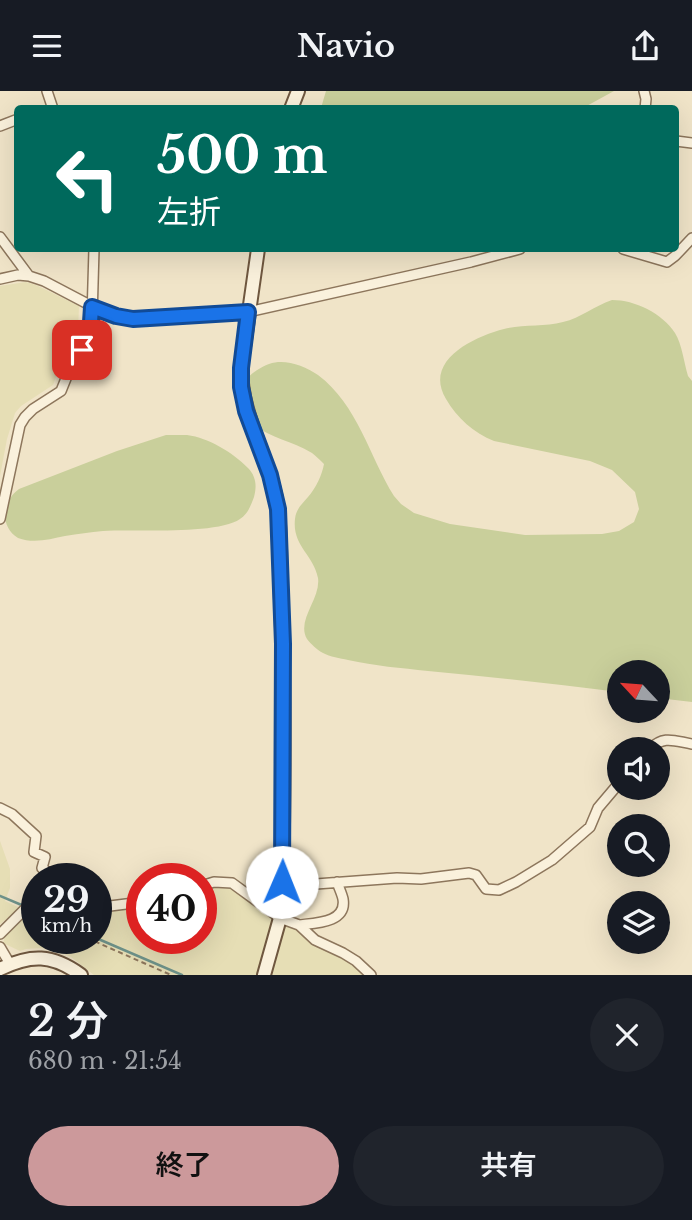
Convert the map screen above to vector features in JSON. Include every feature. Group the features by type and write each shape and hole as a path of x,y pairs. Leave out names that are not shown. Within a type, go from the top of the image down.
{"street":[{"path":"0,237 29,276"},
{"path":"679,252 692,238"},
{"path":"91,352 94,252"},
{"path":"258,252 241,368 241,387 246,411 270,475 278,509 283,644 280,918 264,975"},
{"path":"0,279 18,275 29,276 44,281 92,307 133,319 248,312 509,252"},
{"path":"633,252 667,262 679,252"},
{"path":"0,519 20,425 33,409 61,391 73,361 90,337"},
{"path":"670,740 692,744"},
{"path":"282,882 316,884 397,878 421,879 469,873 476,875 486,889 499,890 552,860 590,827 598,808 607,797"},
{"path":"0,808 12,814 36,836 34,852 45,857 43,863"},
{"path":"217,882 232,883 280,918 299,925 315,940 356,961 371,975"},
{"path":"299,925 338,917 344,901 337,883"},
{"path":"0,934 21,913"},
{"path":"0,947 5,966 25,958 46,958 80,975"}],"path":[{"path":"112,949 171,975"}],"shaded area":[{"path":"26,282 79,306 78,331 76,342 61,363 53,385 15,413 0,476 0,286"},
{"path":"0,841 10,869 10,888 5,901 20,908 0,924"},
{"path":"230,885 296,928 307,940 340,955 366,975 94,975 64,954 112,954 112,907 126,906 126,954 217,954 217,886"},
{"path":"21,916 21,951 3,943 6,933"}],"green space":[{"path":"326,91 614,91 588,105 322,105"},
{"path":"612,300 630,302 663,319 677,337 688,376 692,381 692,702 670,699 670,660 607,660 607,691 378,665 332,656 316,649 304,632 318,578 297,536 295,519 298,509 316,486 324,464 312,453 267,433 251,422 238,406 240,388 261,368 278,362 299,365 318,375 332,387 353,416 394,496 414,513 450,524 525,535 602,534 619,531 634,522 639,509 635,492 612,470 590,461 487,438 455,412 441,385 441,373 446,362 479,338 511,327 556,324 582,315"},
{"path":"166,435 187,435 204,439 227,451 251,471 254,478 254,497 243,517 229,524 213,527 103,531 36,541 18,538 8,528 6,507 19,489"}],"waterway":[{"path":"0,896 21,905"},
{"path":"112,945 182,975"}],"route":[{"path":"82,350 90,337 92,307 133,319 248,312 241,387 246,411 270,475 278,509 283,644 282,882"}]}
